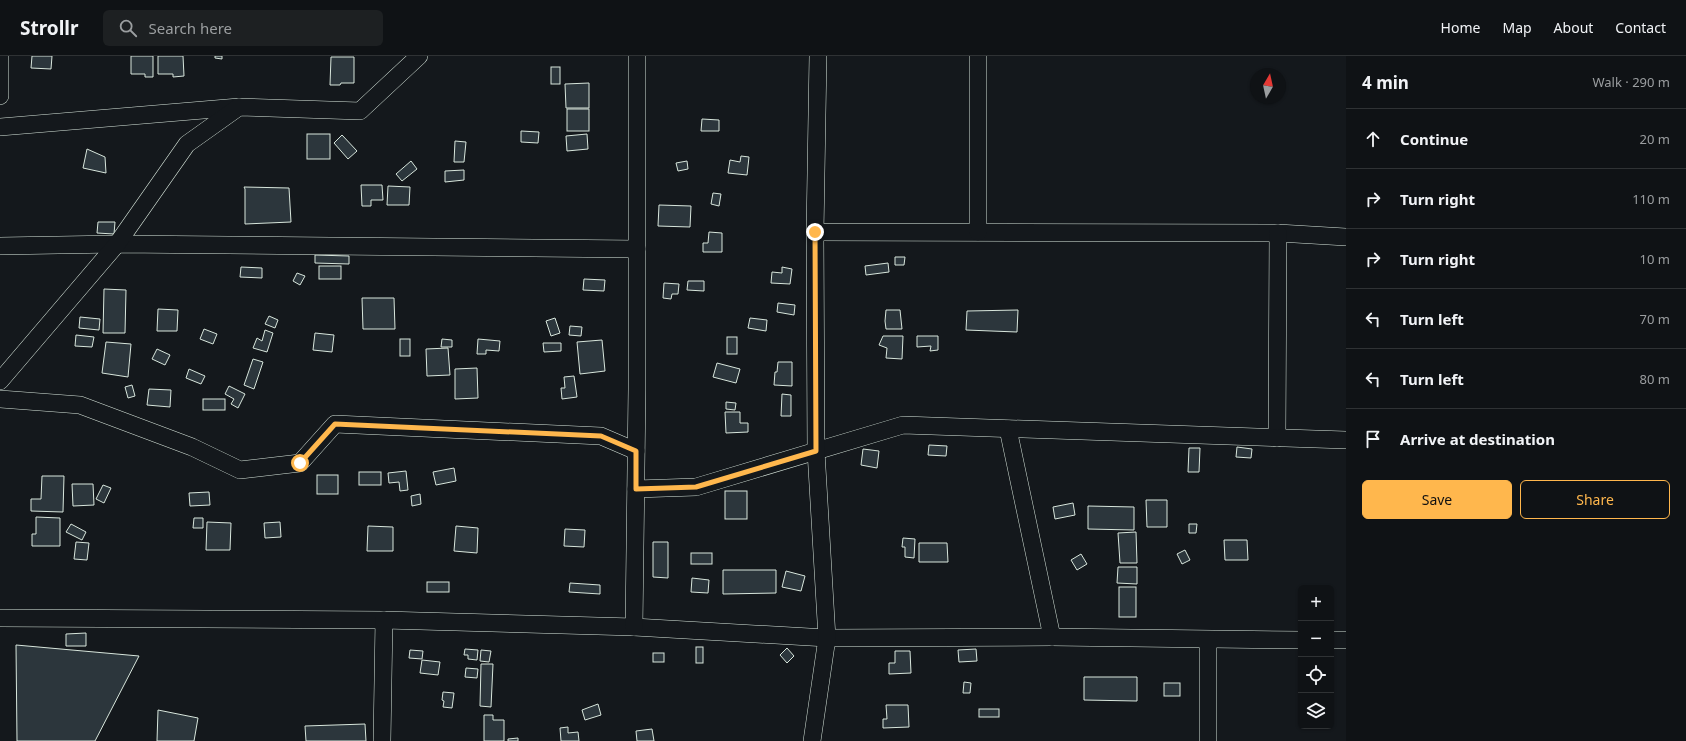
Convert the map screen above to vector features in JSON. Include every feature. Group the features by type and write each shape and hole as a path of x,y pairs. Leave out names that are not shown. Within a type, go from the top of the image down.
{"street":[{"path":"0,56 0,96"},
{"path":"0,127 239,107 360,111 419,56"},
{"path":"634,627 636,489 637,56"},
{"path":"812,741 827,638 816,451 815,232 818,56"},
{"path":"978,56 978,232"},
{"path":"0,381 117,244 187,144 239,107"},
{"path":"815,232 1278,233 1346,237"},
{"path":"1277,438 1278,233"},
{"path":"0,246 117,244 637,249"},
{"path":"0,399 80,405 192,447 240,470 300,463 335,424 601,436 636,451"},
{"path":"636,489 696,487 903,425 1346,440"},
{"path":"1008,429 1052,637"},
{"path":"0,618 384,620 634,627 827,638 1052,637 1298,640"},
{"path":"382,741 384,620"},
{"path":"1208,640 1208,741"},
{"path":"1334,640 1346,640"}],"building":[{"path":"32,56 52,56 51,69 31,68"},
{"path":"131,56 153,56 153,77 145,77 145,74 131,74"},
{"path":"158,56 183,56 184,76 173,77 173,74 158,74"},
{"path":"215,56 222,56 222,59 215,58"},
{"path":"331,57 354,57 354,83 330,85"},
{"path":"551,67 560,67 560,84 551,84"},
{"path":"589,83 589,108 566,108 565,84"},
{"path":"567,109 589,109 589,131 567,131"},
{"path":"702,119 719,120 719,131 701,131"},
{"path":"521,131 539,132 538,143 521,142"},
{"path":"307,134 330,134 330,159 307,159"},
{"path":"587,134 588,149 567,151 566,136"},
{"path":"342,135 357,151 348,159 334,143"},
{"path":"455,141 466,142 464,162 454,162"},
{"path":"87,149 105,157 106,173 83,168"},
{"path":"741,156 749,157 747,175 728,173 730,160 740,162"},
{"path":"411,161 417,169 402,181 396,174"},
{"path":"687,161 688,169 678,171 676,163"},
{"path":"464,170 464,180 445,182 445,171"},
{"path":"361,185 382,185 383,200 371,200 371,206 362,206"},
{"path":"388,186 410,187 409,205 387,205"},
{"path":"244,187 289,188 291,222 245,224"},
{"path":"713,193 721,194 719,206 711,204"},
{"path":"659,205 691,206 690,227 658,226"},
{"path":"98,222 115,222 114,234 97,233"},
{"path":"709,232 722,233 722,252 703,252 703,243 708,243"},
{"path":"315,255 349,256 349,264 315,263"},
{"path":"895,257 905,257 904,265 895,265"},
{"path":"888,263 889,272 866,275 865,266"},
{"path":"319,266 341,266 341,279 319,279"},
{"path":"241,267 262,268 262,278 240,277"},
{"path":"782,267 792,269 790,284 771,283 772,272 782,273"},
{"path":"297,273 305,276 300,285 293,281"},
{"path":"584,279 605,280 604,291 583,290"},
{"path":"688,281 704,281 704,291 687,290"},
{"path":"664,283 679,284 678,294 672,294 671,299 663,298"},
{"path":"104,289 126,290 125,333 103,333"},
{"path":"362,298 394,298 395,329 363,329"},
{"path":"778,303 795,305 794,315 777,312"},
{"path":"158,309 178,310 177,331 157,331"},
{"path":"886,310 900,310 902,329 886,329"},
{"path":"1018,310 1017,332 966,330 967,311"},
{"path":"269,316 278,320 275,328 265,324"},
{"path":"80,317 100,319 99,330 79,328"},
{"path":"555,318 560,333 551,336 546,321"},
{"path":"750,318 767,320 766,331 748,328"},
{"path":"570,326 582,327 581,336 569,335"},
{"path":"204,329 217,334 213,344 200,339"},
{"path":"265,330 273,333 267,352 253,348 257,338 262,341"},
{"path":"315,333 334,335 332,352 313,350"},
{"path":"76,335 94,337 92,347 75,346"},
{"path":"883,336 903,336 902,359 886,358 887,348 879,345"},
{"path":"917,336 938,336 938,350 930,351 931,346 917,347"},
{"path":"727,337 737,337 737,354 727,354"},
{"path":"400,339 410,339 410,356 400,356"},
{"path":"442,339 452,340 452,347 441,347"},
{"path":"478,339 500,341 499,351 486,350 486,354 477,354"},
{"path":"602,340 605,371 580,374 577,342"},
{"path":"106,342 131,344 128,377 102,373"},
{"path":"543,343 561,343 561,351 544,352"},
{"path":"448,348 450,375 427,376 426,349"},
{"path":"157,349 170,355 165,365 152,359"},
{"path":"253,359 263,362 254,389 244,385"},
{"path":"778,362 792,362 792,386 774,385 775,372 777,372"},
{"path":"717,363 740,369 736,383 713,377"},
{"path":"477,368 478,398 455,399 455,369"},
{"path":"189,369 205,376 201,384 186,378"},
{"path":"574,376 577,397 562,399 561,388 565,388 564,377"},
{"path":"132,385 135,396 128,398 125,387"},
{"path":"229,386 245,394 238,408 231,404 234,399 225,394"},
{"path":"149,389 171,390 170,407 147,405"},
{"path":"782,394 791,395 791,416 781,416"},
{"path":"203,399 225,399 225,410 203,410"},
{"path":"726,402 736,403 735,410 726,409"},
{"path":"725,412 740,412 740,423 748,423 748,432 726,433"},
{"path":"929,445 947,446 946,456 928,455"},
{"path":"1237,447 1252,449 1251,458 1236,457"},
{"path":"1189,448 1200,448 1199,472 1188,472"},
{"path":"863,449 879,451 877,468 861,465"},
{"path":"454,468 456,481 436,485 433,472"},
{"path":"406,471 408,490 400,491 399,482 389,483 388,473"},
{"path":"359,472 381,472 381,485 359,485"},
{"path":"317,475 338,475 338,494 317,494"},
{"path":"42,476 64,476 63,512 31,511 31,499 41,499"},
{"path":"72,484 93,484 94,505 73,506"},
{"path":"103,485 111,488 104,503 96,499"},
{"path":"725,491 747,491 747,519 725,519"},
{"path":"209,492 210,505 190,506 189,493"},
{"path":"420,494 421,504 412,506 411,496"},
{"path":"1146,500 1167,500 1167,527 1147,527"},
{"path":"1073,503 1075,515 1055,519 1053,507"},
{"path":"1088,506 1134,507 1134,530 1088,529"},
{"path":"36,517 60,518 60,546 32,546 32,534 36,534"},
{"path":"194,518 203,518 203,528 193,528"},
{"path":"207,522 231,523 230,550 206,550"},
{"path":"280,522 281,537 265,538 264,523"},
{"path":"71,524 86,532 82,540 66,532"},
{"path":"1189,524 1197,524 1196,533 1189,533"},
{"path":"368,526 393,527 393,551 367,551"},
{"path":"456,526 478,528 477,553 454,551"},
{"path":"565,529 585,530 584,547 564,546"},
{"path":"1136,532 1137,563 1120,563 1118,533"},
{"path":"903,538 915,539 914,558 905,557 905,547 902,547"},
{"path":"1224,540 1247,540 1248,560 1225,560"},
{"path":"76,542 89,543 87,560 74,559"},
{"path":"653,542 668,542 668,578 653,577"},
{"path":"919,543 947,543 948,562 919,562"},
{"path":"1185,550 1190,560 1182,564 1177,554"},
{"path":"691,553 712,553 712,564 691,564"},
{"path":"1081,554 1087,564 1077,570 1071,560"},
{"path":"1118,567 1137,567 1137,584 1117,583"},
{"path":"723,570 776,570 776,593 723,594"},
{"path":"786,571 805,576 801,591 782,587"},
{"path":"692,578 709,580 708,593 691,592"},
{"path":"427,582 449,582 449,592 427,592"},
{"path":"570,583 600,585 600,594 569,592"},
{"path":"1119,587 1136,587 1136,617 1119,617"},
{"path":"86,633 86,646 66,646 66,634"},
{"path":"16,645 139,656 95,741 17,741"},
{"path":"696,647 703,647 703,663 696,663"},
{"path":"787,648 794,656 787,663 780,655"},
{"path":"465,649 478,650 477,660 468,659 468,655 464,655"},
{"path":"976,649 977,661 959,662 958,650"},
{"path":"410,650 423,651 422,659 409,658"},
{"path":"481,650 491,651 489,662 480,661"},
{"path":"895,651 910,651 911,673 889,674 889,663 895,663"},
{"path":"653,653 664,653 664,662 653,662"},
{"path":"422,660 440,662 438,675 420,673"},
{"path":"481,664 493,664 491,707 480,706"},
{"path":"466,668 478,669 477,678 465,677"},
{"path":"1084,677 1137,677 1137,701 1084,700"},
{"path":"964,682 971,683 970,693 963,693"},
{"path":"1164,683 1180,683 1180,696 1164,696"},
{"path":"443,692 454,693 452,708 443,707"},
{"path":"598,704 601,715 585,720 582,710"},
{"path":"886,705 908,705 909,727 883,728 883,719 887,719"},
{"path":"979,709 999,709 999,717 979,717"},
{"path":"158,710 198,718 194,741 157,741"},
{"path":"484,715 493,715 493,720 504,720 504,741 484,741"},
{"path":"365,724 366,741 306,741 305,726"},
{"path":"568,727 568,733 578,732 579,741 561,741 560,728"},
{"path":"652,729 654,741 637,741 636,731"},
{"path":"518,738 518,741 508,741 508,739"}],"route":[{"path":"300,463 335,424 601,436 636,451 636,489 696,487 816,451 815,232"}]}
